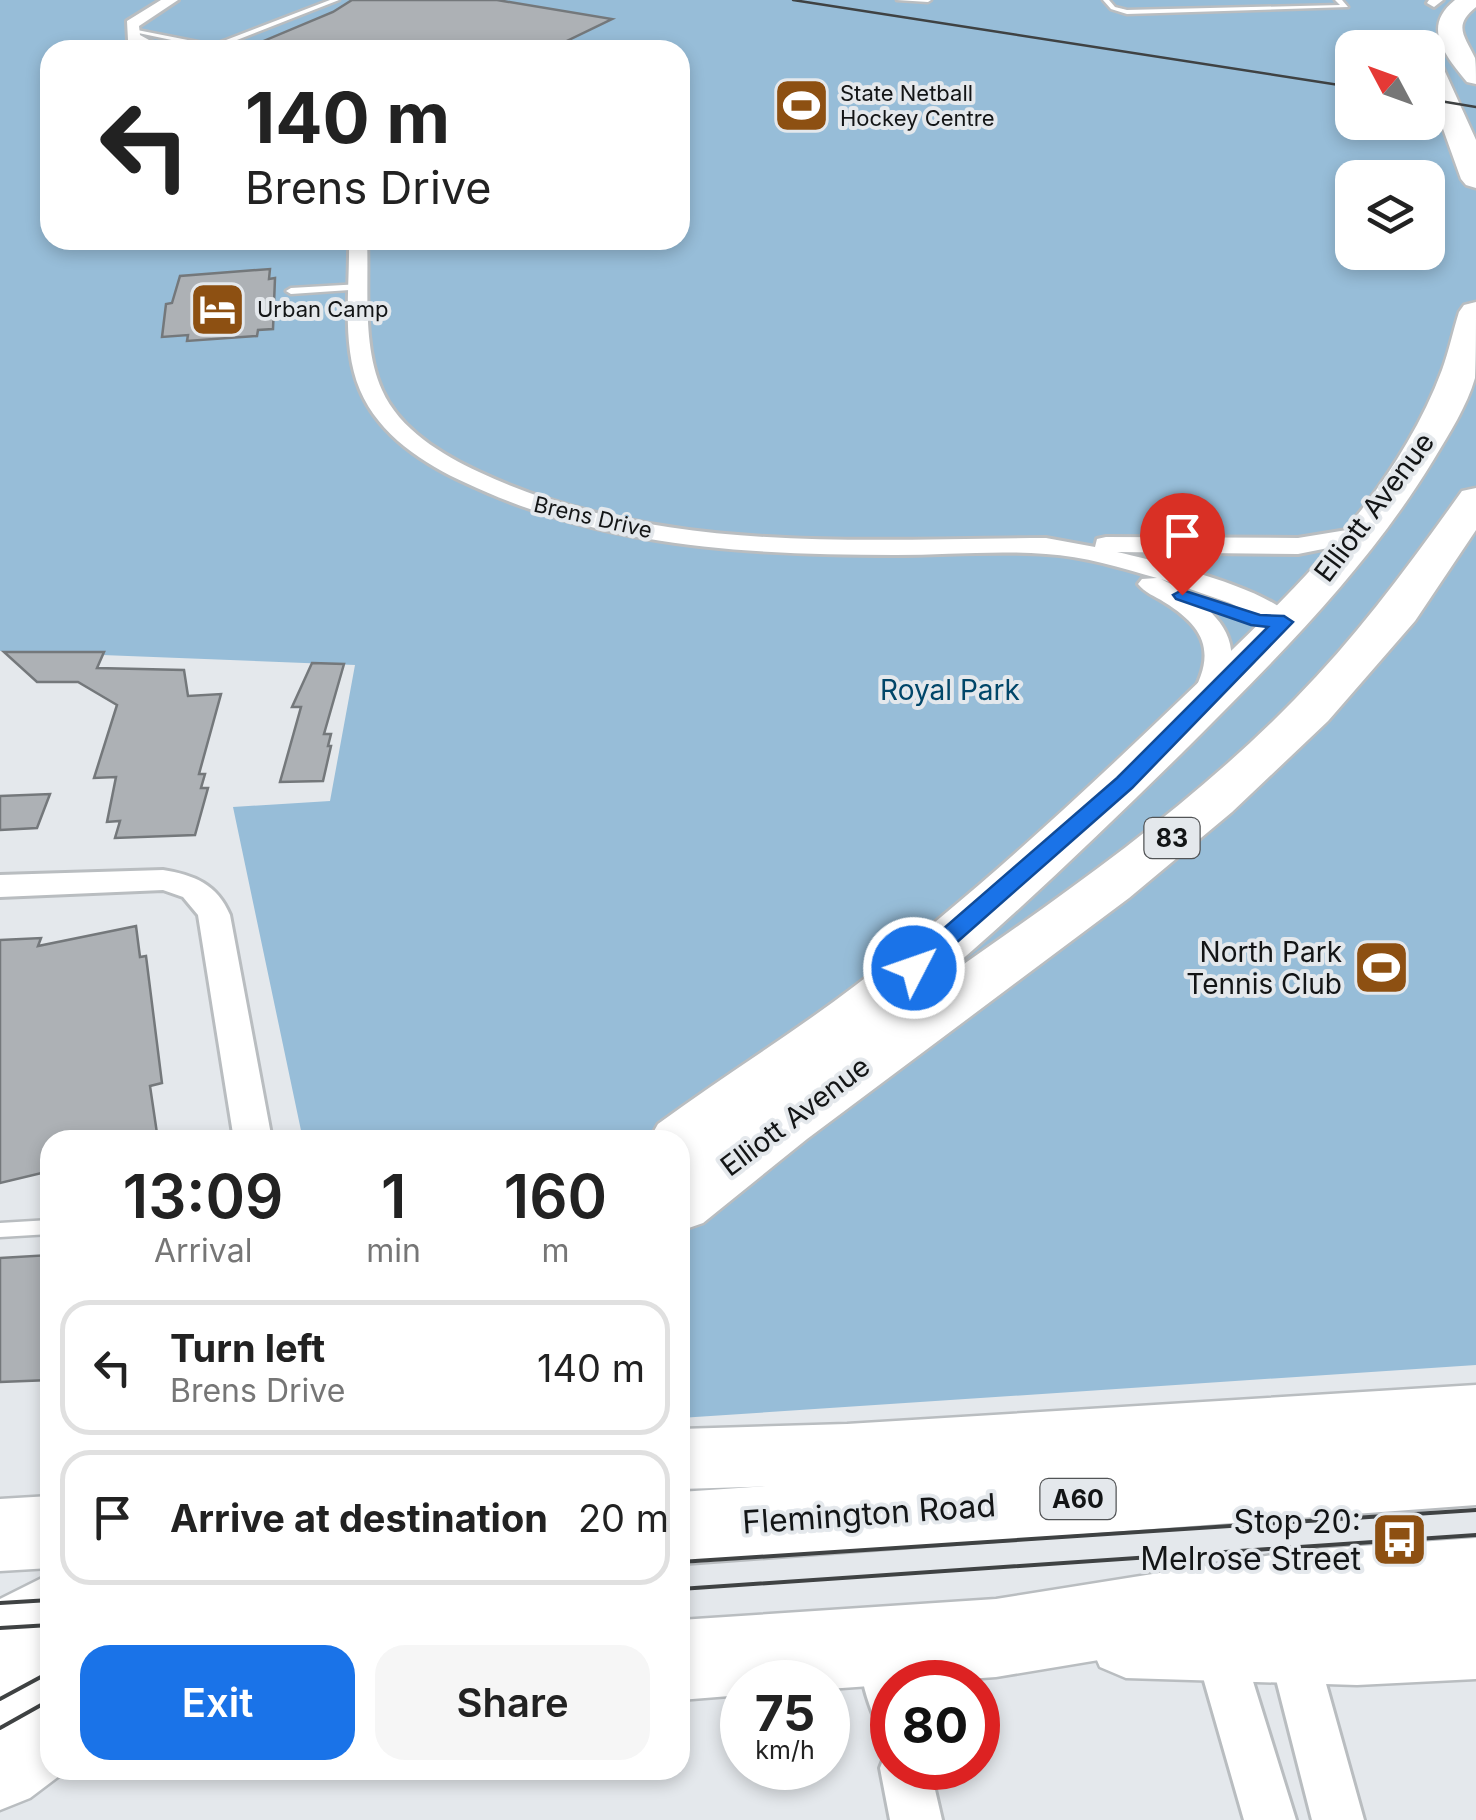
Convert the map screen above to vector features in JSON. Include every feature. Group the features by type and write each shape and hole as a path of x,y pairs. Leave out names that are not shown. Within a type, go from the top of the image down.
{"highway":[{"path":"1439,19 1448,25 1451,41 1476,76"},
{"path":"1439,19 1447,99 1476,179"},
{"name":"Elliott Avenue","path":"690,1134 892,986 1022,876 1284,622 1359,535 1433,432 1476,312"},
{"name":"Elliott Avenue","path":"690,1197 804,1107 1137,868 1258,764 1364,652 1426,576 1476,500"},
{"path":"1284,622 1364,652"},
{"name":"Flemington Road","path":"690,1527 1476,1471"},
{"path":"0,1535 40,1533"},
{"path":"931,1660 996,1638 1304,1588 1476,1575"},
{"path":"0,1646 40,1619"},
{"path":"690,1661 870,1674"},
{"path":"0,1712 40,1707"},
{"path":"0,1768 40,1738"}],"main road":[{"name":"A60","path":"690,1459 847,1454 1476,1414"},
{"path":"996,1638 1357,1649 1476,1642"}],"street":[{"path":"137,40 132,38 132,24 171,0"},
{"name":"Brens Drive","path":"359,250 365,371 379,405 428,453 496,490 606,524 720,540 1069,548 1117,558 1265,608 1284,622"},
{"path":"1014,546 1298,546 1359,535"},
{"name":"Brens Drive","path":"1014,546 1088,563 1253,620 1284,622"},
{"path":"1151,584 1201,618 1218,639 1221,652 1214,684 1170,736"},
{"path":"0,886 163,880 186,885 219,954 251,1130"},
{"path":"0,904 141,899 199,906"},
{"path":"1218,1646 1270,1820"},
{"path":"1292,1648 1338,1820"},
{"path":"910,1790 916,1820"}],"lane":[{"path":"232,40 336,0"},
{"path":"900,0 928,0"},
{"path":"1106,0 1113,8 1127,12 1345,7 1338,0"},
{"path":"132,31 178,40"},
{"path":"291,292 361,287"},
{"path":"0,1230 40,1228"}],"green space":[{"name":"Royal Park","path":"0,0 1476,0 1476,1365 690,1417 690,1130 301,1130 233,807 330,801 355,665 0,651"}],"building":[{"path":"352,0 497,0 612,19 569,40 266,40"},
{"name":"Urban Camp","path":"270,269 269,279 275,278 273,329 258,330 257,336 187,341 188,335 162,337 166,304 172,303 180,276"},
{"path":"4,652 104,652 97,668 184,670 188,696 221,694 199,774 205,774 201,788 208,788 195,835 115,838 120,821 107,822 116,777 94,778 117,705 78,682 37,682"},
{"path":"312,663 344,664 324,734 331,734 331,746 323,781 280,782 301,707 292,707"},
{"path":"50,794 37,828 0,830 0,796"},
{"path":"136,926 140,957 146,956 162,1083 150,1086 157,1130 40,1130 40,1173 0,1183 0,940 41,938 38,946"},
{"path":"40,1256 40,1380 0,1382 0,1258"}],"tram line":[{"path":"793,0 1335,84"},
{"path":"1445,102 1476,107"},
{"path":"690,1561 1476,1510"},
{"path":"690,1588 1476,1535"},
{"path":"0,1603 40,1601"},
{"path":"0,1628 40,1626"},
{"path":"0,1699 40,1677"},
{"path":"0,1728 40,1706"}],"place":[{"name":"State Netball Hockey Centre","path":"801,106"},
{"name":"Urban Camp","path":"218,309"},
{"name":"North Park Tennis Club","path":"1381,968"},
{"name":"Stop 20: Melrose Street","path":"1400,1540"}],"route":[{"path":"914,968 1124,783 1284,622 1258,621 1182,595"}]}
